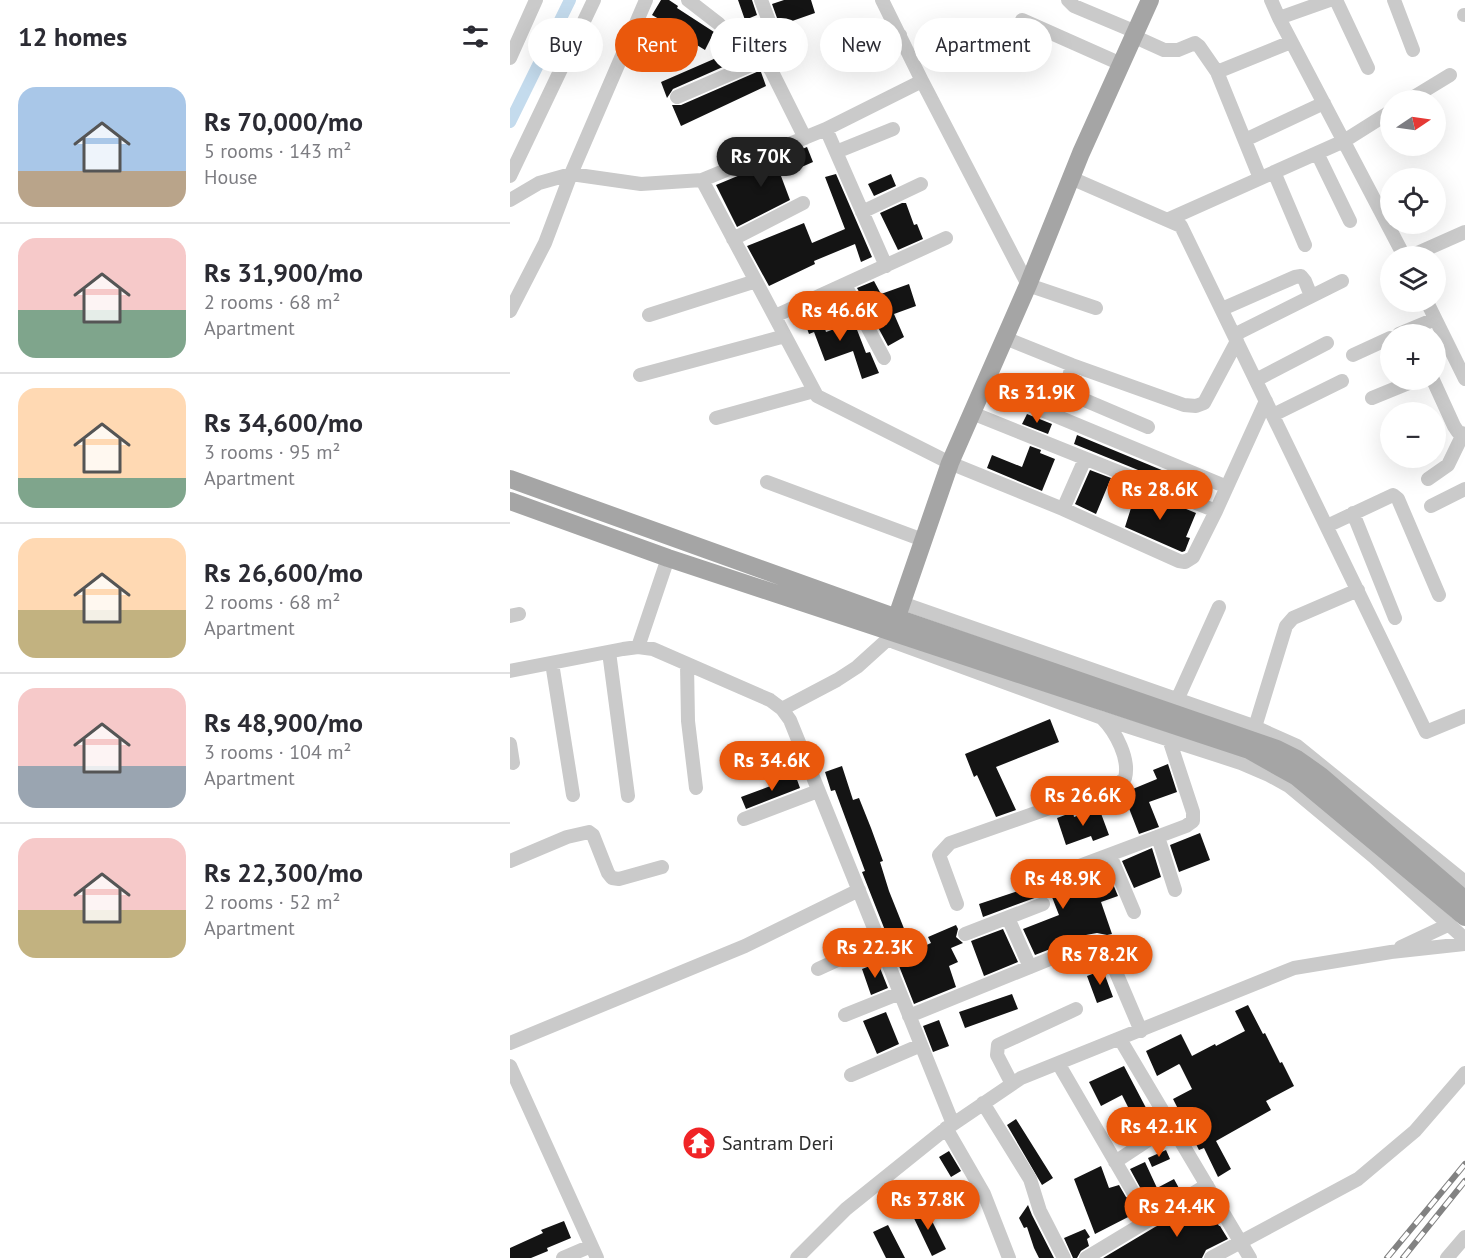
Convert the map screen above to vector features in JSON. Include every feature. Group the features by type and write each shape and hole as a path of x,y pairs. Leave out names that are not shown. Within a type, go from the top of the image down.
{"main road":[{"path":"894,623 950,464 1028,285 1071,178 1150,0"},
{"path":"510,479 919,634 1249,750 1298,777 1457,920"},
{"path":"510,501 669,558 894,623"},
{"path":"919,634 1276,749 1297,759 1321,776 1465,900"}],"street":[{"path":"510,58 536,0"},
{"path":"510,176 594,0"},
{"path":"510,311 545,243 571,174 646,0"},
{"path":"688,0 711,18"},
{"path":"762,0 768,18"},
{"path":"882,0 891,18"},
{"path":"1068,0 1074,6 1164,50 1178,50 1195,43 1198,45 1217,72 1260,178"},
{"path":"1270,0 1399,246"},
{"path":"1394,0 1413,50"},
{"path":"1279,18 1327,1 1368,68"},
{"path":"1052,33 1121,64"},
{"path":"902,39 1028,285 1096,308"},
{"path":"1217,72 1291,42"},
{"path":"677,97 758,62 766,64 805,138"},
{"path":"1425,90 1450,75"},
{"path":"510,200 539,183 571,174 641,184 702,180 826,129 922,81"},
{"path":"1245,140 1324,103"},
{"path":"1167,220 1344,141 1380,118"},
{"path":"826,129 886,266"},
{"path":"836,152 893,129"},
{"path":"1317,153 1350,221"},
{"path":"1274,172 1305,245"},
{"path":"1071,178 1181,226 1426,732 1465,716"},
{"path":"702,180 817,396 950,464 1063,509 1179,561 1185,562 1193,557 1266,401"},
{"path":"862,212 921,184"},
{"path":"733,239 803,203"},
{"path":"1434,246 1465,232"},
{"path":"775,316 946,238"},
{"path":"1222,309 1300,276 1305,281 1311,296"},
{"path":"1005,338 1184,405 1196,406 1204,403 1236,338 1342,281"},
{"path":"648,315 756,282"},
{"path":"844,285 884,358"},
{"path":"1432,312 1460,354 1465,379"},
{"path":"1426,324 1436,319"},
{"path":"640,375 785,336"},
{"path":"1256,380 1328,343"},
{"path":"1353,355 1380,343"},
{"path":"1072,365 1066,389 1068,393 1148,427"},
{"path":"1273,415 1342,381"},
{"path":"1372,398 1392,390"},
{"path":"1428,479 1448,465 1464,434 1458,432 1454,426 1437,390"},
{"path":"716,418 814,391"},
{"path":"1027,404 1227,487"},
{"path":"972,414 1216,511"},
{"path":"1063,509 1085,459"},
{"path":"767,482 923,540"},
{"path":"1431,506 1465,489"},
{"path":"1326,526 1393,495 1398,499 1439,595"},
{"path":"1353,513 1395,618"},
{"path":"638,648 669,558"},
{"path":"1255,727 1286,626 1293,618 1358,590"},
{"path":"1177,700 1219,607"},
{"path":"894,623 1177,700 1255,727 1297,746 1465,882"},
{"path":"782,709 857,667 894,623"},
{"path":"894,623 1102,718 1241,763 1289,786 1457,920 1465,939"},
{"path":"510,671 609,652 638,648 653,650 770,700 782,709 790,720 859,890 921,1045 950,1126 984,1194 1008,1258"},
{"path":"609,652 628,796"},
{"path":"552,663 573,795"},
{"path":"687,664 688,721 696,788"},
{"path":"957,904 939,855 950,843 1118,784 1125,778 1127,770 1119,743 1102,718"},
{"path":"1074,868 1186,826 1193,821 1193,812 1169,739"},
{"path":"510,744 513,764"},
{"path":"744,819 818,791"},
{"path":"510,861 567,837 589,832 593,835 612,878 619,879 662,867"},
{"path":"1158,837 1175,890"},
{"path":"1110,855 1134,912"},
{"path":"510,1043 745,946 859,890"},
{"path":"965,934 1043,904"},
{"path":"1008,918 1030,967"},
{"path":"1391,952 1457,920"},
{"path":"818,969 879,941"},
{"path":"909,1016 1089,943 1098,942 1104,944 1141,1031"},
{"path":"797,1258 846,1209 950,1126 1021,1078 1294,968 1391,952 1465,944"},
{"path":"845,1015 900,993"},
{"path":"1012,1084 997,1055 999,1045 1076,1009"},
{"path":"1120,1039 1250,1258"},
{"path":"851,1075 921,1045"},
{"path":"1058,1063 1133,1192"},
{"path":"510,1066 594,1252 562,1258"},
{"path":"1212,1258 1358,1179 1415,1131 1465,1072"},
{"path":"983,1104 1030,1179 1040,1211 1064,1258"},
{"path":"1115,1162 1171,1125"},
{"path":"1086,1258 1207,1185"},
{"path":"1447,1258 1465,1237"}],"building":[{"path":"661,0 669,0 692,18 657,18 652,15"},
{"path":"738,0 752,0 757,15 744,18"},
{"path":"784,0 811,0 815,13 801,18 777,18 772,4"},
{"path":"698,22 710,29 710,40 705,50 698,46"},
{"path":"710,61 712,72 673,89 667,98 661,82 684,72 698,72 698,66"},
{"path":"757,72 761,72 766,86 681,126 672,105 681,105"},
{"path":"807,147 813,162 781,176 790,200 737,227 716,185"},
{"path":"836,174 872,257 861,262 855,244 814,261 815,264 769,286 747,246 804,223 812,243 845,229 825,177"},
{"path":"891,174 896,186 874,196 868,184"},
{"path":"906,203 914,225 917,224 923,239 898,250 880,213"},
{"path":"874,281 881,294 909,284 916,306 894,314 904,337 888,346 857,288"},
{"path":"818,306 826,332 854,322 866,353 870,352 879,373 862,379 853,351 825,361 814,332 809,334 802,314"},
{"path":"1027,414 1052,424 1048,434 1022,424"},
{"path":"1077,435 1210,490 1207,498 1074,444"},
{"path":"1030,446 1055,459 1042,491 987,468 992,455 1022,467"},
{"path":"1090,470 1111,478 1096,514 1075,504"},
{"path":"1137,489 1196,513 1186,537 1190,538 1185,551 1182,552 1125,527"},
{"path":"1050,719 1059,742 996,767 1016,810 996,817 977,775 974,777 965,754"},
{"path":"1168,764 1177,792 1149,802 1159,827 1139,834 1123,793 1157,779 1153,770"},
{"path":"842,766 853,800 859,798 871,828 883,861 880,862 889,891 913,951 931,943 928,937 956,925 958,929 956,937 963,943 951,948 958,962 949,966 956,987 914,1004 862,872 865,871 835,790 831,791 825,772"},
{"path":"795,774 800,788 746,809 741,797"},
{"path":"1099,808 1109,835 1093,841 1091,836 1066,845 1057,818 1073,812 1074,817"},
{"path":"1200,833 1210,860 1179,872 1170,845"},
{"path":"1152,848 1161,877 1134,888 1122,861"},
{"path":"1107,870 1118,896 1101,902 1112,934 1086,935 1035,955 1023,929 1059,915 1052,897 1040,896 983,917 979,904 1036,885 1037,888 1064,879 1066,884"},
{"path":"1003,929 1018,962 984,976 971,941"},
{"path":"878,963 888,988 871,995 862,969"},
{"path":"1103,970 1113,997 1097,1003 1087,976"},
{"path":"1012,994 1018,1009 965,1028 959,1012"},
{"path":"1248,1005 1294,1086 1266,1101 1271,1110 1216,1141 1231,1169 1218,1177 1204,1148 1199,1150 1173,1099 1192,1089 1180,1065 1157,1076 1146,1051 1181,1034 1192,1056 1215,1044 1216,1046 1245,1031 1235,1011"},
{"path":"886,1012 899,1044 877,1054 863,1021"},
{"path":"939,1020 949,1046 933,1052 923,1026"},
{"path":"1124,1066 1155,1125 1122,1145 1111,1121 1130,1111 1122,1095 1101,1106 1089,1082"},
{"path":"1016,1119 1053,1178 1042,1185 1007,1125"},
{"path":"1166,1150 1170,1159 1152,1167 1148,1158"},
{"path":"949,1151 961,1171 951,1177 939,1157"},
{"path":"1145,1162 1157,1188 1174,1179 1180,1190 1151,1208 1095,1234 1074,1179 1101,1166 1109,1188 1119,1185 1126,1197 1134,1201 1140,1197 1142,1191 1130,1169"},
{"path":"1207,1204 1228,1239 1206,1250 1202,1258 1103,1258 1155,1227"},
{"path":"924,1205 946,1249 932,1256 911,1212"},
{"path":"1028,1205 1054,1258 1039,1258 1027,1227 1024,1228 1019,1218"},
{"path":"564,1221 571,1238 531,1258 510,1258 510,1248 543,1233 541,1230"},
{"path":"888,1225 905,1258 886,1258 873,1232"},
{"path":"1085,1229 1090,1237 1087,1239 1089,1246 1081,1251 1077,1258 1073,1258 1064,1238"}],"waterway":[{"path":"510,122 570,0"}],"railway":[{"path":"1387,1258 1465,1164"},
{"path":"1403,1258 1465,1181"}],"place":[{"name":"Santram Deri","path":"699,1143"}]}
